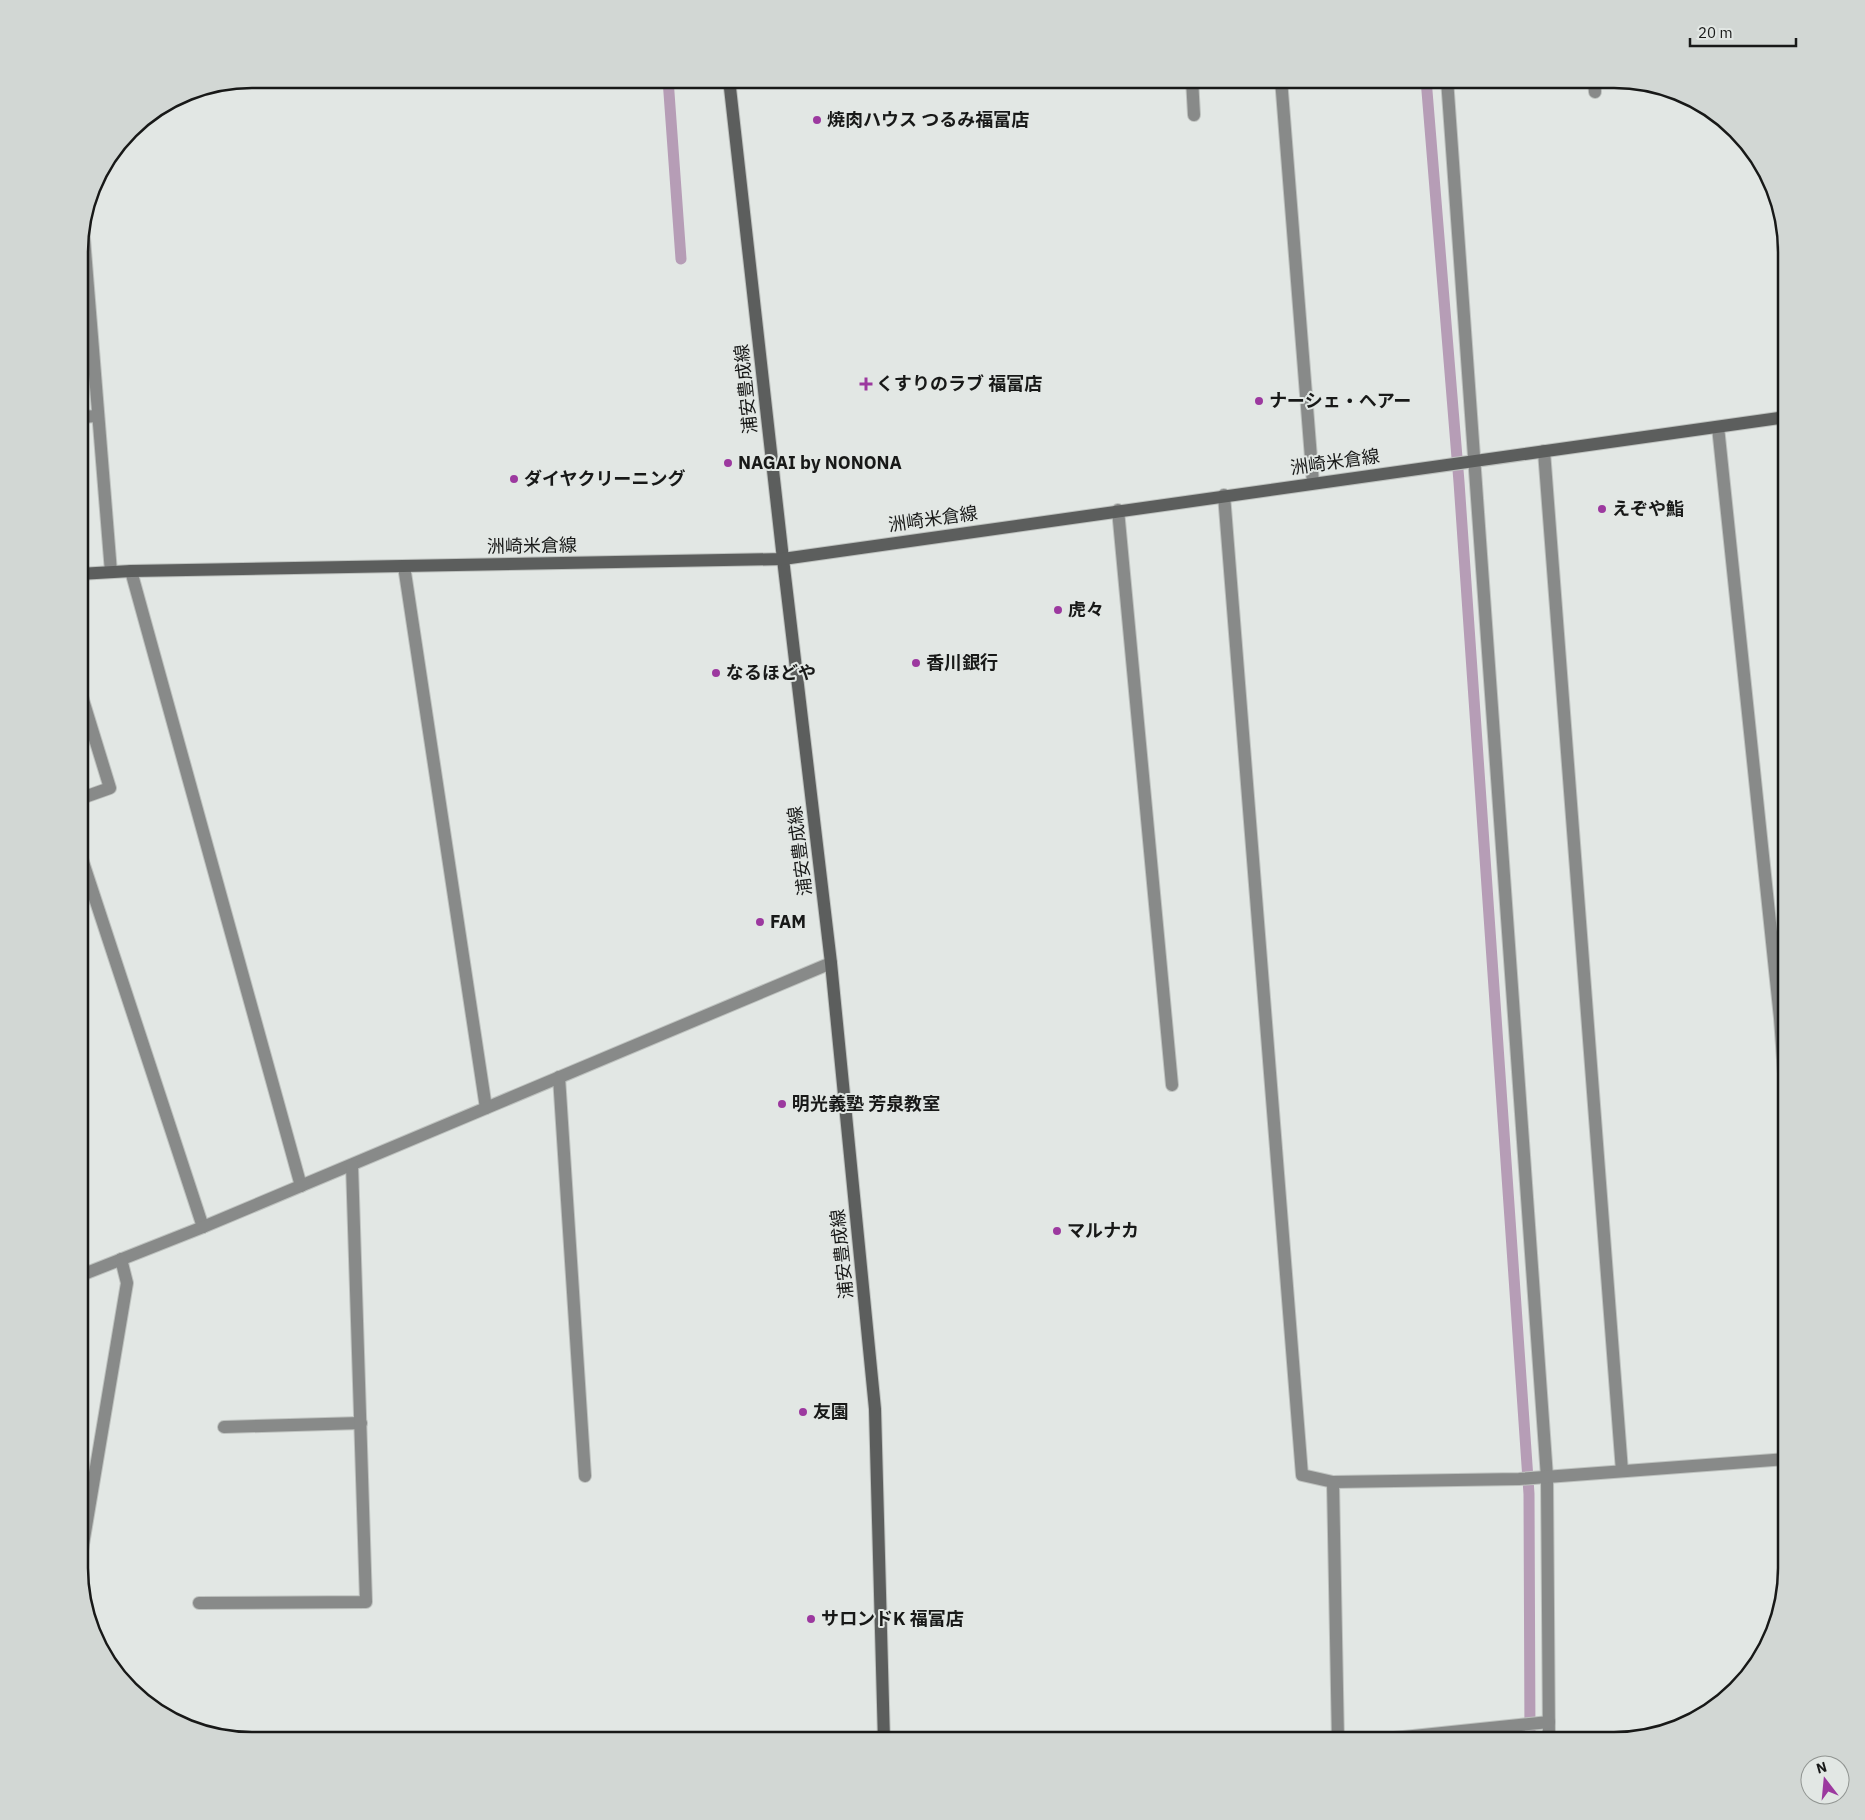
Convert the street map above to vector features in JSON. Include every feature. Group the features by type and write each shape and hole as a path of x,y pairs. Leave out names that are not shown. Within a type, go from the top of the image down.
{"main road":[{"name":"浦安豊成線","path":"730,88 782,559 831,963 874,1409 884,1732"},
{"name":"洲崎米倉線","path":"88,573 131,571 782,559 1778,418"}],"street":[{"path":"1192,88 1194,115"},
{"path":"1282,88 1313,483"},
{"path":"1448,88 1471,462 1544,1477 1545,1722 1548,1732"},
{"path":"88,289 111,572"},
{"path":"88,416 98,416"},
{"path":"1718,427 1778,973"},
{"path":"1544,452 1622,1471"},
{"path":"1224,495 1302,1475 1333,1482 1519,1479 1778,1460"},
{"path":"1118,510 1172,1085"},
{"path":"404,566 486,1108"},
{"path":"131,571 301,1186"},
{"path":"88,716 110,788 88,796"},
{"path":"88,877 203,1227"},
{"path":"88,1273 203,1227 831,963"},
{"path":"559,1077 585,1476"},
{"path":"199,1603 366,1602 352,1164"},
{"path":"88,1513 126,1282 122,1260"},
{"path":"224,1426 361,1423"},
{"path":"1333,1482 1338,1732"},
{"path":"1453,1732 1545,1722"}],"waterway":[{"path":"669,88 681,259"},
{"path":"1427,88 1459,482 1529,1494 1530,1732"}],"place":[{"name":"焼肉ハウス つるみ福富店","path":"817,120"},
{"name":"くすりのラブ 福富店","path":"866,384"},
{"name":"ナーシェ・ヘアー","path":"1259,401"},
{"name":"NAGAI by NONONA","path":"728,463"},
{"name":"ダイヤクリーニング","path":"514,479"},
{"name":"えぞや鮨","path":"1602,509"},
{"name":"虎々","path":"1058,610"},
{"name":"香川銀行","path":"916,663"},
{"name":"なるほどや","path":"716,673"},
{"name":"FAM","path":"760,922"},
{"name":"明光義塾 芳泉教室","path":"782,1104"},
{"name":"マルナカ","path":"1057,1231"},
{"name":"友園","path":"803,1412"},
{"name":"サロンドK 福富店","path":"811,1619"}]}
